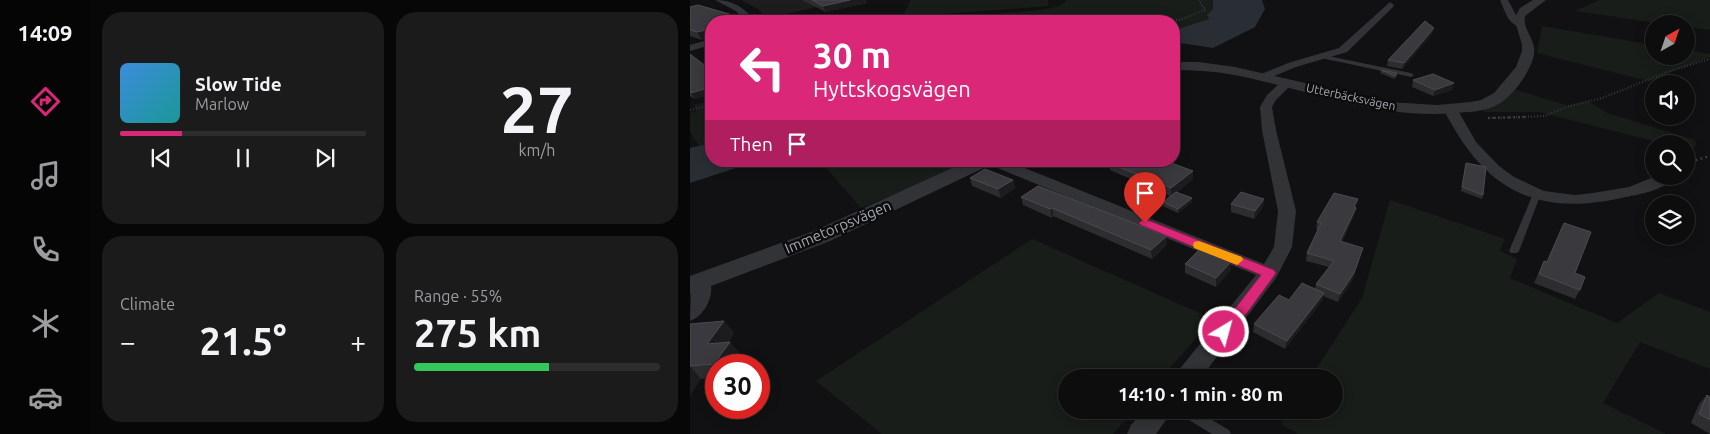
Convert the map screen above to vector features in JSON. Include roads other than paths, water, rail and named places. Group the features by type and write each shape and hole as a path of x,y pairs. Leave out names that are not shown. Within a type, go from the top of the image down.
{"street":[{"path":"719,0 740,9 745,15"},
{"path":"1504,0 1513,19 1520,24"},
{"path":"1520,24 1520,16 1526,8 1541,0"},
{"path":"1263,77 1284,67 1343,50 1353,43 1372,21 1390,5"},
{"name":"Utterbäcksvägen","path":"1180,66 1216,67 1382,105 1452,113 1493,101 1506,91 1528,55 1528,44 1520,24"},
{"path":"690,48 705,44"},
{"path":"1194,369 1269,273 1283,247 1287,211 1269,130 1266,107 1271,98 1287,83"},
{"path":"1452,113 1478,154 1500,174 1536,196 1558,200 1591,200 1649,185"},
{"name":"Immetorpsvägen","path":"696,283 822,236 970,167"},
{"path":"1008,167 1269,273"},
{"path":"690,313 700,299 696,283"},
{"path":"1140,434 1152,419"}],"lane":[{"path":"1323,57 1411,75"},
{"path":"1514,251 1536,196"},
{"path":"1199,419 1224,434"}]}
